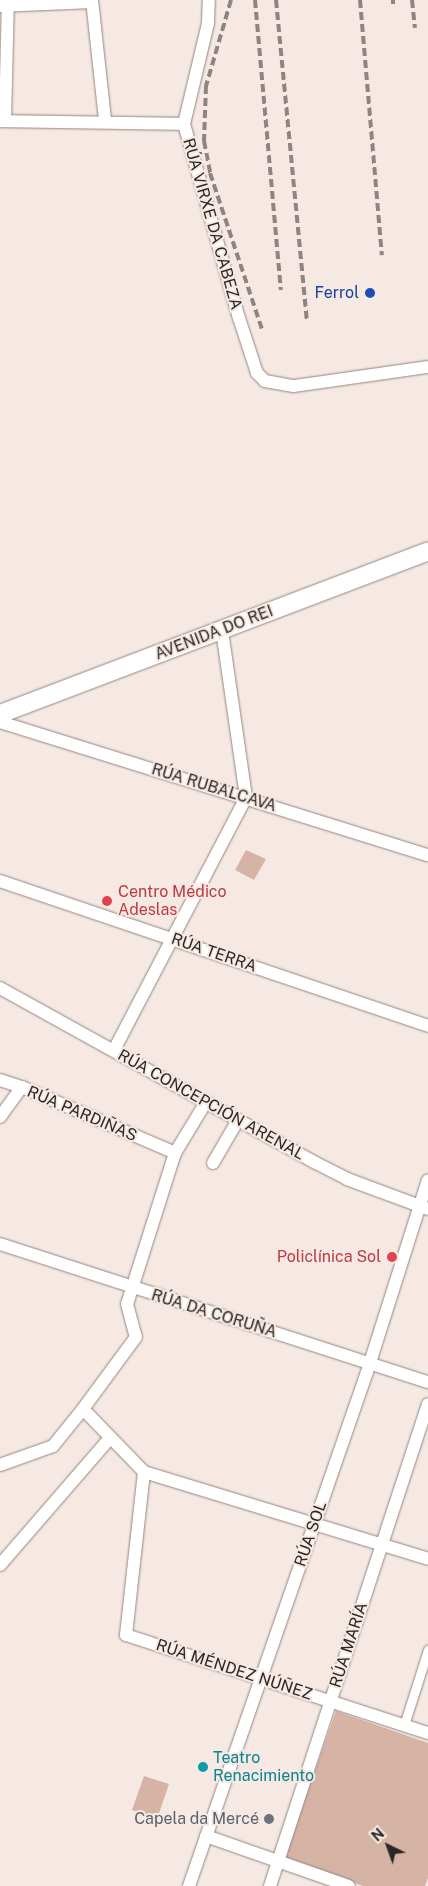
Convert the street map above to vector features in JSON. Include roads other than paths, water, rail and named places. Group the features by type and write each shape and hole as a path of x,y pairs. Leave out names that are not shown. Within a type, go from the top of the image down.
{"main road":[{"name":"AVENIDA DO REI","path":"0,714 428,551"}],"street":[{"path":"184,124 208,23 209,0"},
{"path":"2,121 5,3 92,1 105,120"},
{"name":"RÚA VIRXE DA CABEZA","path":"2,121 105,120 184,124 239,318 257,373 265,381 294,386 428,367"},
{"path":"114,1050 246,797 222,630"},
{"name":"RÚA RUBALCAVA","path":"0,722 428,855"},
{"name":"RÚA TERRA","path":"0,881 428,1026"},
{"name":"RÚA CONCEPCIÓN ARENAL","path":"0,988 347,1179 424,1207"},
{"path":"0,1080 22,1087"},
{"name":"RÚA PARDIÑAS","path":"0,1116 22,1087 175,1153"},
{"path":"0,1465 53,1446 83,1409 136,1336 127,1304 175,1153 206,1102"},
{"path":"213,1163 238,1120"},
{"name":"RÚA SOL","path":"189,1886 424,1207 428,1180"},
{"name":"RÚA DA CORUÑA","path":"0,1244 133,1289 428,1382"},
{"name":"RÚA MARÍA","path":"270,1886 428,1404"},
{"path":"83,1409 144,1472 428,1559"},
{"path":"0,1565 110,1438"},
{"name":"RÚA MÉNDEZ NÚÑEZ","path":"144,1472 126,1635 428,1732"},
{"path":"404,1725 428,1650"},
{"path":"206,1836 349,1886"}],"railway":[{"path":"231,0 206,86 204,141 210,173 262,329"},
{"path":"255,0 281,290"},
{"path":"276,0 307,322"},
{"path":"360,0 382,255"},
{"path":"412,0 415,28"}],"place":[{"name":"Ferrol","path":"370,293"},
{"name":"Centro Médico Adeslas","path":"107,901"},
{"name":"Policlínica Sol","path":"392,1257"},
{"name":"Teatro Renacimiento","path":"203,1767"},
{"name":"Capela da Mercé","path":"269,1819"}]}
